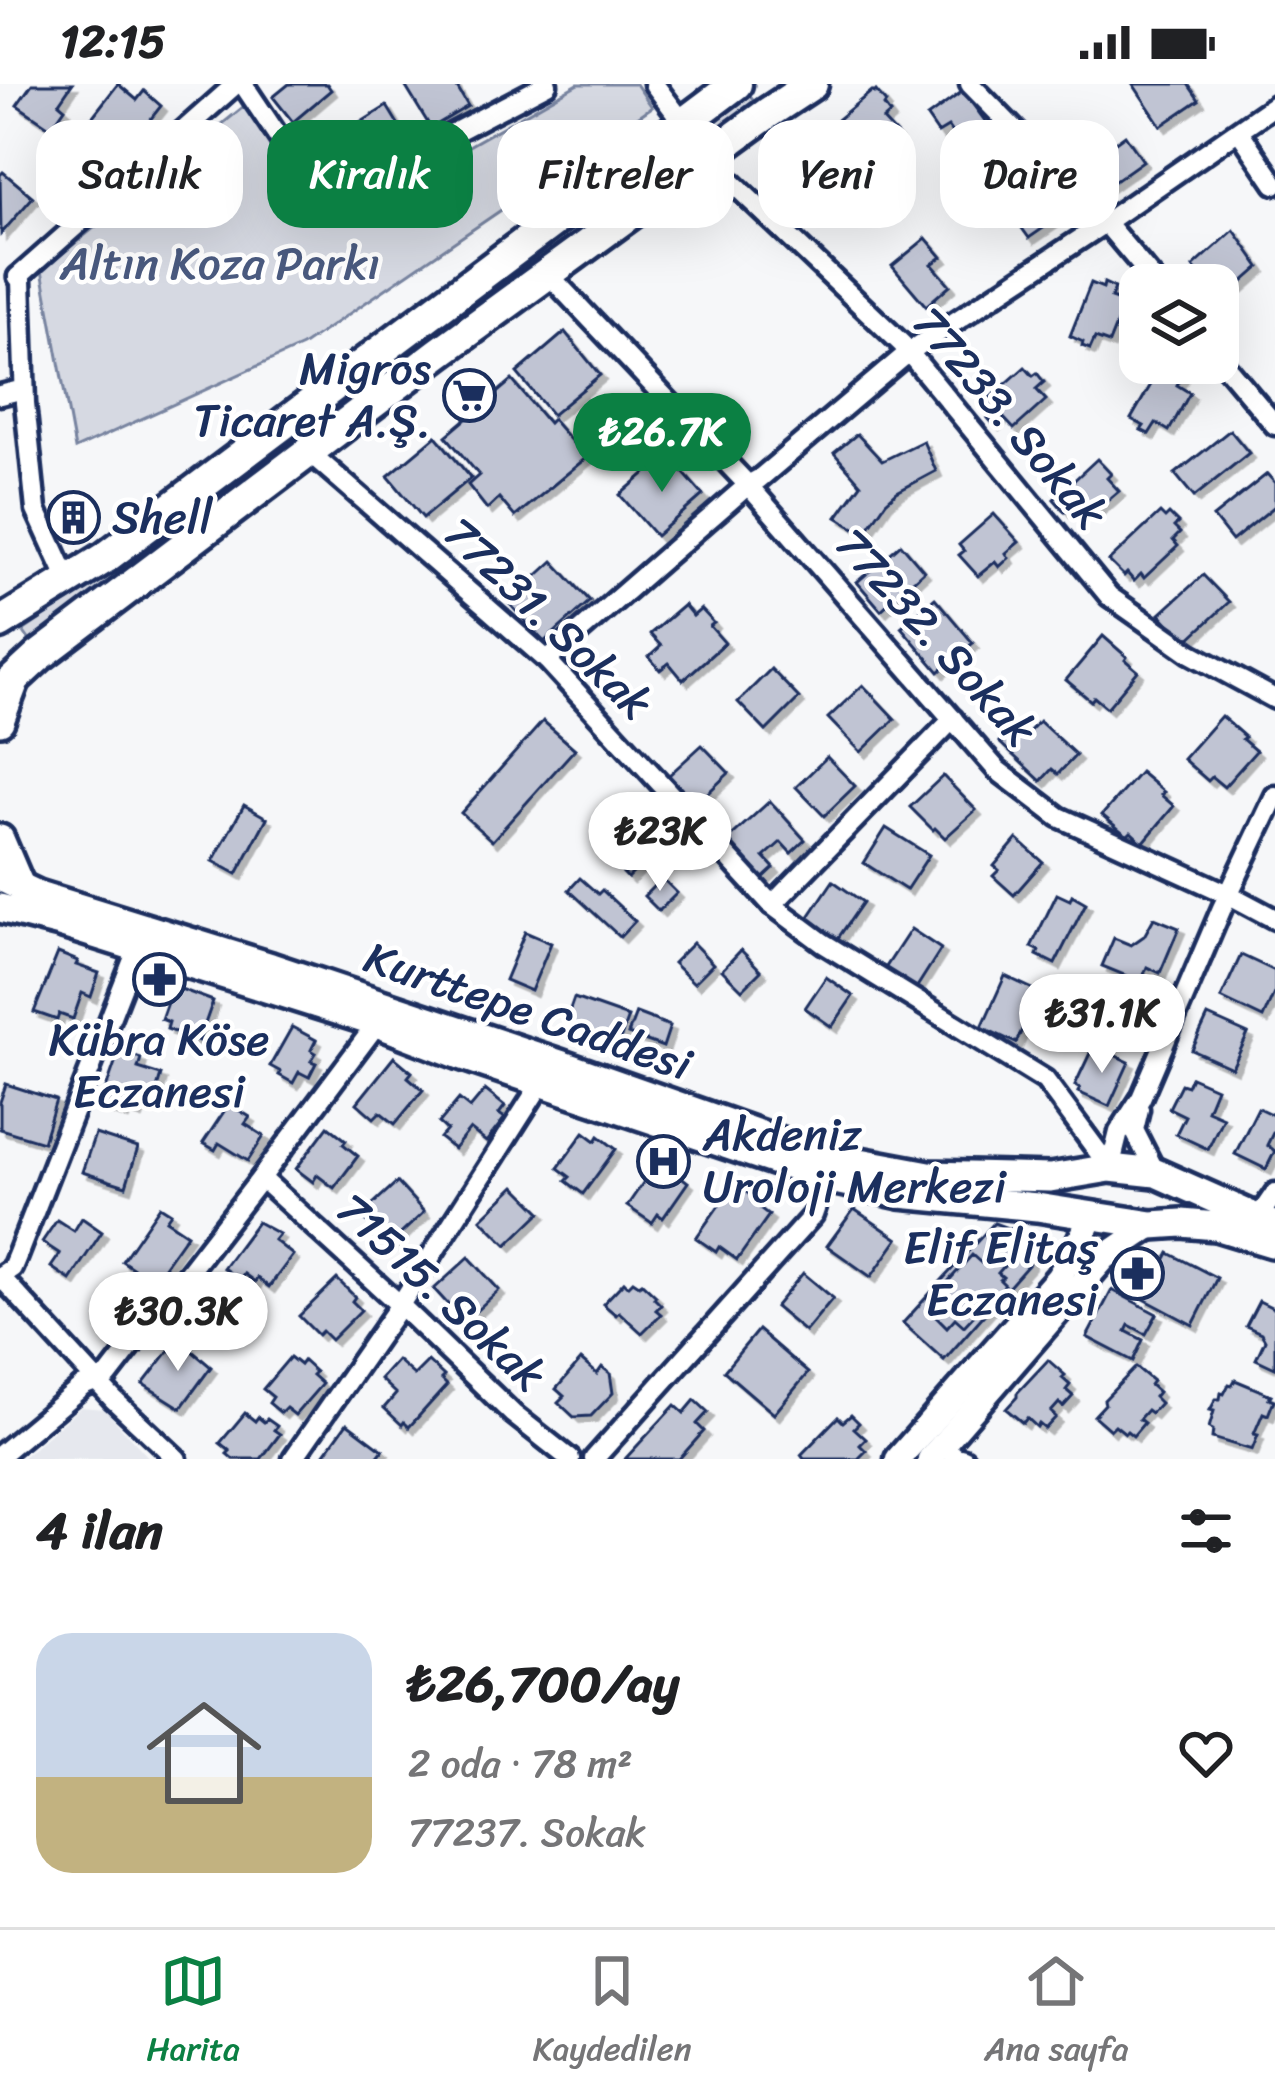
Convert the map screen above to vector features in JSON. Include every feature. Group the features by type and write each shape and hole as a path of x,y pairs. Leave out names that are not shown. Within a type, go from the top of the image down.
{"main road":[{"path":"734,139 812,84"},
{"path":"689,120 724,88"},
{"path":"0,622 105,558 546,228"},
{"path":"0,722 9,684 39,656 310,449 612,228"},
{"path":"0,839 11,882"},
{"name":"Kurttepe Caddesi","path":"11,882 812,1153 956,1177 1050,1178 1110,1168 1156,1173"},
{"name":"Kurttepe Caddesi","path":"0,908 374,1022 826,1178 900,1194 1037,1207 1152,1225"},
{"path":"1092,1215 1110,1168"},
{"path":"1156,1173 1272,1231 1182,1222 1152,1225 1156,1173"}],"street":[{"path":"18,277 227,87 324,206 547,84"},
{"path":"654,84 682,120"},
{"path":"970,84 1005,120"},
{"path":"1119,213 1275,105"},
{"path":"1239,131 1275,184"},
{"name":"77233. Sokak","path":"734,184 909,352 1109,596 1190,653 1275,699"},
{"path":"547,659 909,352 1097,228"},
{"path":"1111,228 1141,264"},
{"path":"0,264 21,280 24,389 36,510 68,580"},
{"name":"77232. Sokak","path":"549,275 748,485 997,770 1059,817 1275,919"},
{"path":"1239,382 1275,425"},
{"path":"0,394 24,389"},
{"name":"77231. Sokak","path":"310,449 547,659 772,905 823,943 1045,1080 1110,1168"},
{"path":"772,905 953,719"},
{"path":"1156,1173 1134,1130 1141,1098 1275,796"},
{"path":"138,947 17,1256 0,1276 177,1459"},
{"path":"0,1455 83,1386 108,1376 374,1022"},
{"path":"293,1459 400,1305 542,1082"},
{"path":"1110,1168 1119,1132 1141,1098"},
{"name":"71515. Sokak","path":"261,1178 513,1414 570,1459"},
{"path":"594,1459 813,1215 826,1178"},
{"path":"1272,1231 1264,1209 1275,1193"},
{"path":"898,1459 1058,1278 1092,1215"},
{"path":"945,1454 1106,1257 1152,1225"}],"shaded area":[{"path":"81,1407 104,1409 150,1459 21,1459"}],"green space":[{"name":"Altın Koza Parkı","path":"578,84 636,84 652,107 633,120 515,120"},
{"path":"750,96 754,102 730,120 717,120"},
{"name":"Altın Koza Parkı","path":"247,104 267,130 267,228 473,228 473,144 497,130 497,213 302,346 75,449 42,270 94,228 243,228 243,120 227,120"},
{"path":"570,228 583,228 392,369 387,362"},
{"path":"383,366 388,373 33,645 23,631 136,554"}],"building":[{"path":"32,84 72,84 59,103 65,108 57,120 39,120 17,105"},
{"path":"118,84 137,100 144,91 161,106 150,120 90,120"},
{"path":"289,84 327,84 331,90 295,120 273,97"},
{"path":"404,84 455,84 468,106 444,120 426,120"},
{"path":"1133,84 1188,84 1199,100 1161,126"},
{"path":"872,91 886,103 890,114 883,120 838,119"},
{"path":"963,91 984,120 940,120 938,133 927,117"},
{"path":"387,106 396,120 365,120"},
{"path":"1125,135 1143,161 1119,178 1119,139"},
{"path":"3,172 33,197 1,234 0,175"},
{"path":"1022,228 1043,228 1029,238"},
{"path":"1234,230 1260,267 1239,286 1239,264 1196,264"},
{"path":"926,238 942,257 932,264 950,285 926,306 892,266"},
{"path":"1091,283 1115,288 1111,298 1119,301 1119,318 1109,343 1095,338 1090,349 1070,336"},
{"path":"565,332 600,375 552,415 517,373"},
{"path":"1025,367 1044,382 1036,389 1046,400 1014,429 1003,417 994,425 982,405"},
{"path":"512,380 586,458 515,517 499,498 487,509 468,485 479,475 446,436"},
{"path":"1151,384 1178,384 1190,393 1169,431 1156,423 1149,434 1131,419"},
{"path":"1230,430 1249,453 1194,497 1175,474"},
{"path":"857,434 882,461 923,441 936,471 897,492 864,534 837,517 861,484 834,453"},
{"path":"436,436 471,478 423,518 388,476"},
{"path":"667,454 703,495 656,536 620,495"},
{"path":"1097,459 1119,491 1098,509 1093,504 1080,516 1071,507 1065,512 1054,499"},
{"path":"1267,474 1275,483 1275,506 1232,541 1213,517"},
{"name":"Shell","path":"69,499 91,527 78,537 56,508"},
{"path":"1160,513 1178,523 1174,527 1180,533 1173,540 1178,546 1144,578 1141,574 1134,581 1109,561"},
{"path":"994,514 1019,542 999,567 995,562 978,576 959,555 964,551 959,545"},
{"path":"901,544 924,571 881,610 857,582"},
{"path":"553,561 590,601 544,642 508,602"},
{"path":"1203,575 1229,602 1186,642 1160,614"},
{"path":"935,598 973,643 939,672 901,627"},
{"path":"684,605 693,616 701,609 725,643 683,680 669,663 660,670 649,657 661,646 650,634"},
{"path":"1103,636 1138,671 1107,708 1066,680"},
{"path":"771,669 799,698 766,731 738,702"},
{"path":"863,685 895,719 861,752 828,718"},
{"path":"1221,716 1256,751 1224,787 1212,777 1208,781 1183,759"},
{"path":"543,721 575,749 492,841 461,813"},
{"path":"1039,721 1076,755 1058,774 1052,769 1041,781 999,742 1012,728 1025,736"},
{"path":"702,745 729,773 695,805 668,776"},
{"path":"827,757 855,786 824,816 796,787"},
{"path":"1140,772 1174,806 1143,843 1102,815"},
{"path":"943,776 976,810 945,838 910,807"},
{"path":"770,801 805,840 791,853 781,842 764,857 774,868 761,880 726,841"},
{"path":"244,805 267,818 237,874 213,861"},
{"path":"637,805 669,839 652,854 620,821"},
{"path":"886,828 929,855 906,890 864,863"},
{"path":"611,837 639,867 628,878 599,848"},
{"path":"1017,839 1043,862 1014,895 993,876 999,870 994,866"},
{"path":"580,878 598,894 602,890 635,921 620,937 569,890"},
{"path":"662,878 677,893 659,911 644,896"},
{"path":"833,881 863,902 836,941 806,921"},
{"path":"1057,894 1086,903 1055,964 1031,947"},
{"path":"1154,918 1179,928 1160,973 1147,967 1141,982 1102,966 1114,938 1131,945 1144,936"},
{"path":"911,929 941,949 915,990 884,970"},
{"path":"525,932 551,943 531,991 505,980"},
{"path":"693,943 713,964 694,983 673,963"},
{"path":"741,950 761,971 742,990 722,970"},
{"path":"58,953 99,973 91,997 82,993 73,1019 59,1014 57,1020 34,1012"},
{"path":"1241,955 1275,971 1275,991 1263,1018 1221,998"},
{"path":"1005,976 1039,992 1016,1043 982,1027"},
{"path":"826,977 853,996 832,1027 805,1008"},
{"path":"1076,982 1140,1006 1131,1029 1068,1004"},
{"path":"178,988 213,1001 199,1041 167,1029 169,1022 161,1019 171,991"},
{"path":"574,998 628,1017 620,1040 611,1037 610,1042 564,1026"},
{"path":"636,1013 670,1026 663,1047 628,1034"},
{"path":"1208,1016 1248,1034 1232,1068 1192,1050"},
{"path":"292,1027 316,1040 311,1061 316,1063 309,1077 299,1072 293,1083 270,1066"},
{"path":"1101,1049 1129,1062 1109,1106 1078,1092 1075,1085 1091,1051 1098,1054"},
{"path":"119,1051 141,1058 138,1068 161,1075 155,1095 137,1113 100,1106"},
{"path":"394,1057 412,1072 408,1077 423,1090 395,1124 380,1112 374,1118 357,1103"},
{"path":"1191,1077 1216,1088 1207,1110 1223,1117 1208,1149 1176,1134 1185,1116 1169,1108 1181,1084 1187,1086"},
{"path":"6,1084 56,1100 43,1142 0,1129"},
{"path":"485,1090 505,1106 499,1114 505,1118 486,1142 470,1129 454,1149 440,1138 447,1130 439,1123 459,1099 470,1108"},
{"path":"229,1104 250,1117 245,1124 264,1136 248,1161 219,1143 215,1150 203,1143"},
{"path":"1258,1108 1275,1116 1267,1145 1275,1151 1266,1169 1235,1154"},
{"path":"328,1126 358,1156 334,1188 317,1175 313,1182 296,1169"},
{"path":"584,1132 616,1149 583,1194 558,1168"},
{"path":"95,1134 138,1148 126,1186 82,1172"},
{"path":"656,1164 688,1182 663,1218 658,1214 652,1223 627,1206"},
{"path":"397,1182 424,1212 389,1245 361,1215"},
{"path":"734,1184 769,1215 737,1260 696,1238"},
{"path":"515,1186 541,1212 507,1245 481,1219"},
{"path":"160,1206 171,1213 166,1220 187,1234 153,1282 122,1261"},
{"path":"854,1209 898,1239 871,1277 827,1246"},
{"path":"82,1218 102,1232 70,1280 51,1267 60,1254 42,1242 57,1220 74,1231"},
{"path":"257,1222 279,1234 274,1240 293,1255 269,1287 244,1274 240,1280 223,1268"},
{"path":"994,1223 1023,1234 1029,1264 944,1360 903,1323"},
{"path":"991,1252 1005,1265 998,1273 1005,1285 992,1298 986,1292 974,1305 979,1310 964,1326 955,1318 947,1327 936,1316 945,1306 935,1296 972,1255 981,1263"},
{"path":"1169,1253 1217,1278 1193,1325 1144,1299"},
{"path":"469,1257 499,1290 464,1322 434,1289"},
{"path":"803,1273 833,1298 805,1332 775,1307"},
{"path":"337,1279 361,1310 331,1340 322,1331 318,1335 299,1316"},
{"path":"633,1281 642,1283 661,1305 656,1310 661,1314 642,1333 603,1304 624,1282 628,1286"},
{"path":"1112,1290 1157,1314 1146,1334 1129,1325 1126,1331 1143,1340 1133,1361 1087,1337"},
{"path":"1259,1301 1275,1309 1275,1368 1256,1359 1265,1340 1246,1326"},
{"path":"758,1330 808,1373 774,1414 724,1371"},
{"path":"178,1339 211,1367 181,1408 143,1384"},
{"path":"290,1357 300,1365 303,1361 322,1384 295,1415 286,1408 281,1413 263,1389"},
{"path":"397,1360 414,1375 428,1361 447,1385 409,1427 384,1408 396,1394 380,1379"},
{"path":"581,1360 597,1374 602,1367 610,1373 613,1393 591,1416 574,1417 558,1402 564,1396 556,1389"},
{"path":"1048,1360 1065,1375 1062,1378 1070,1385 1066,1390 1073,1396 1051,1412 1056,1417 1045,1429 1027,1418 1023,1423 1006,1409"},
{"path":"1136,1367 1153,1381 1150,1385 1160,1403 1139,1419 1144,1423 1133,1436 1115,1425 1110,1430 1094,1416"},
{"path":"1235,1380 1274,1400 1268,1415 1263,1413 1252,1450 1212,1438 1209,1428 1214,1411 1210,1410"},
{"path":"695,1400 708,1412 697,1424 704,1431 679,1459 625,1459 675,1405 684,1413"},
{"path":"245,1413 255,1421 267,1419 280,1434 261,1459 233,1459 220,1443"},
{"path":"851,1415 859,1423 854,1428 866,1439 860,1445 866,1451 858,1459 804,1459 801,1455 838,1417 843,1422"},
{"path":"347,1423 383,1450 376,1459 321,1459"}],"place":[{"name":"Migros Ticaret A.Ş.","path":"470,395"},
{"name":"Shell","path":"73,518"},
{"name":"Kübra Köse Eczanesi","path":"159,979"},
{"name":"Akdeniz Uroloji Merkezi","path":"664,1161"},
{"name":"Elif Elitaş Eczanesi","path":"1137,1274"}]}
